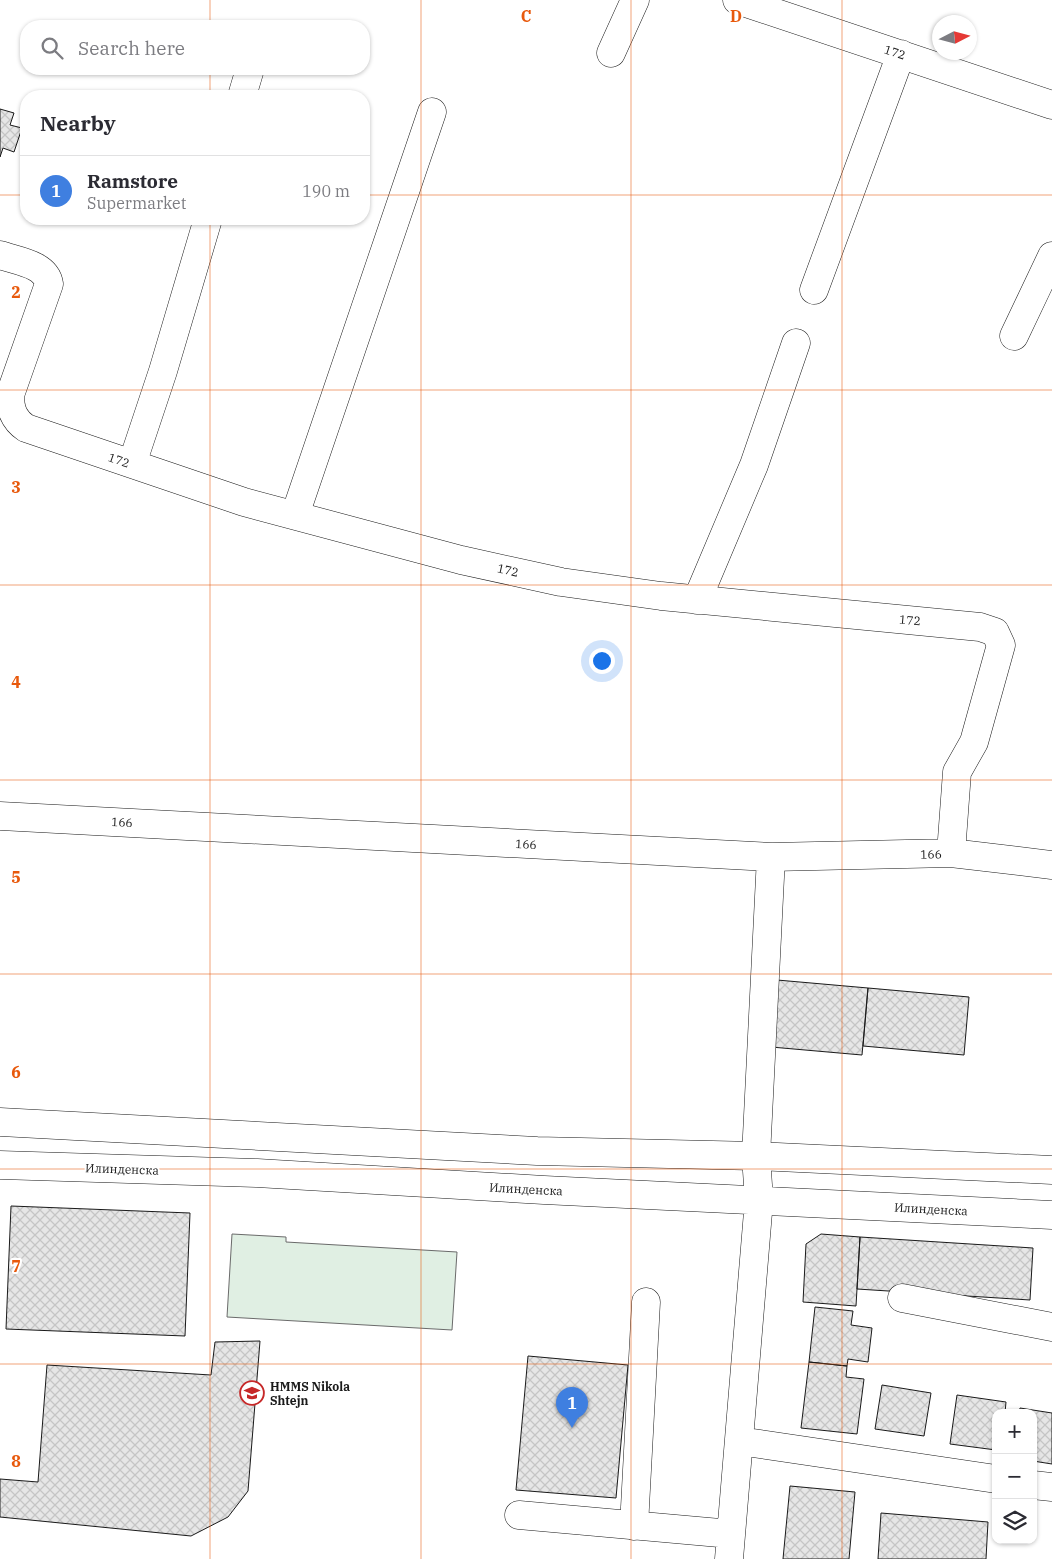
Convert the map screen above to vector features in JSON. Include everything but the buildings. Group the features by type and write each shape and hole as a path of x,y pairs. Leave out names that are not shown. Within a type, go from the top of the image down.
{"street":[{"path":"612,53 635,0"},
{"name":"172","path":"737,0 1052,104"},
{"path":"814,290 901,54"},
{"path":"244,90 248,75"},
{"path":"295,516 432,112"},
{"path":"132,464 163,370 206,225"},
{"name":"172","path":"0,256 40,269 46,274 49,284 6,388 10,395 12,414 16,422 26,428 244,502 461,560 560,582 697,600 980,627 995,632 1000,645 996,663 974,742 957,772 951,853"},
{"path":"1014,336 1052,256"},
{"path":"697,600 754,466 796,343"},
{"name":"166","path":"0,816 771,857 951,853 1052,865"},
{"path":"520,1515 634,1526 730,1546 758,1200 756,1156 771,857"},
{"path":"0,1122 537,1151 756,1156 1052,1170"},
{"name":"Илинденска","path":"0,1165 257,1173 1052,1215"},
{"path":"902,1298 1052,1327"},
{"path":"634,1526 646,1302"},
{"path":"739,1440 992,1478"},
{"path":"1037,1485 1052,1487"}],"green space":[{"path":"232,1234 286,1237 286,1242 457,1252 452,1330 227,1317"}],"place":[{"name":"HMMS Nikola Shtejn","path":"252,1393"},
{"name":"Ramstore","path":"572,1428"}]}
